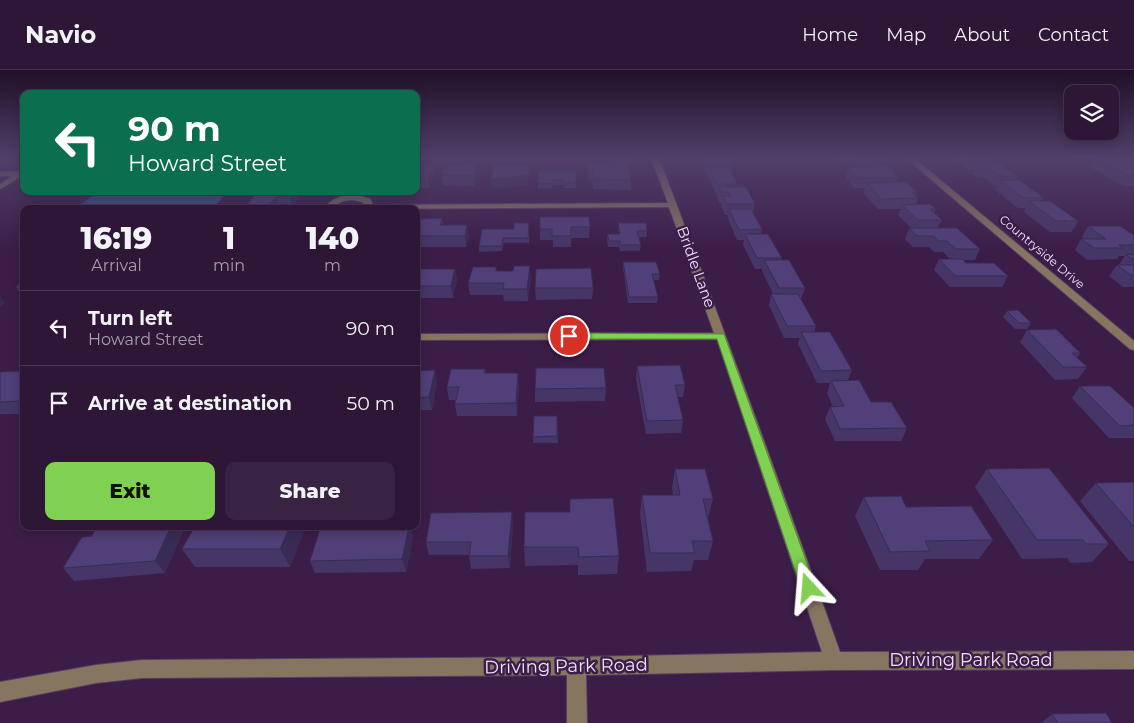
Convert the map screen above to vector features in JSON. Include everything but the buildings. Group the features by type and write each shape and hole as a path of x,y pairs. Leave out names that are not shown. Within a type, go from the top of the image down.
{"street":[{"name":"Bridle Lane","path":"667,188 721,336 834,661"},
{"name":"Countryside Drive","path":"946,188 1134,347"},
{"path":"332,205 335,201 354,198 364,200 368,205"},
{"path":"420,207 673,205"},
{"path":"420,337 721,336"},
{"name":"Driving Park Road","path":"0,692 96,674 142,669 576,666 834,661 1134,660"},
{"path":"576,666 577,723"}],"water":[{"path":"95,195 225,195 216,205 81,205"}],"route":[{"path":"569,336 721,336 809,588"}]}
